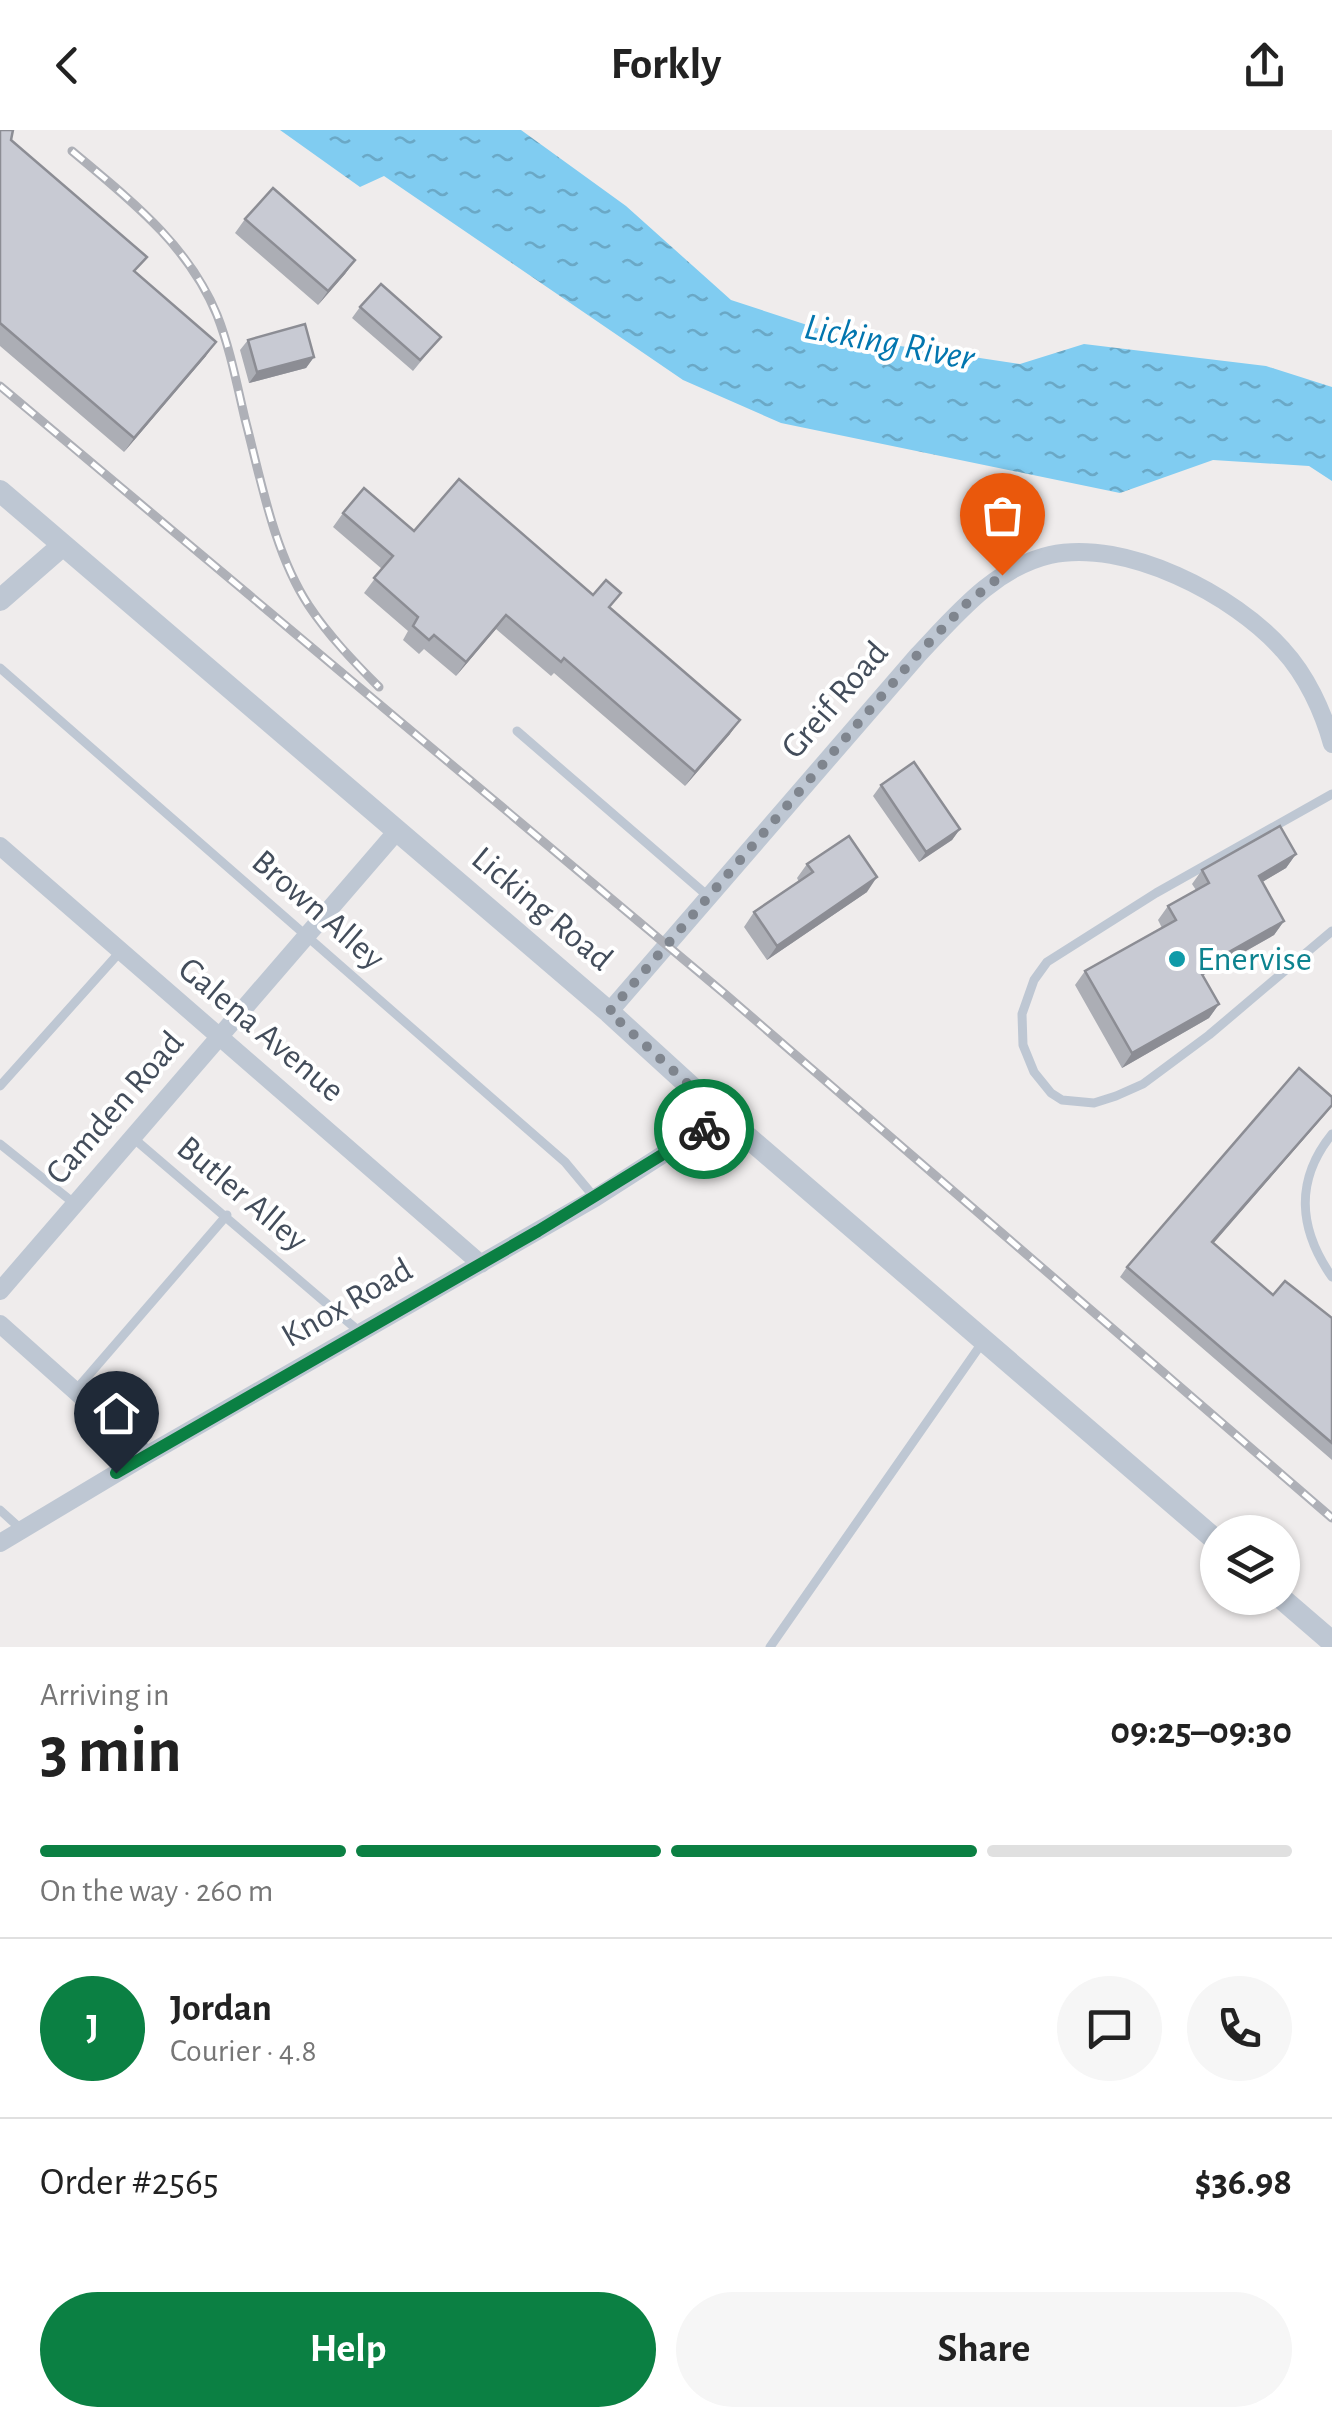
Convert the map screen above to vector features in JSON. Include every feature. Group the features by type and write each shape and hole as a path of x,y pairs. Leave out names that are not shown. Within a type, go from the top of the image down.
{"street":[{"name":"Licking Road","path":"0,491 609,1012 723,1116 1200,1527"},
{"path":"0,600 63,545"},
{"name":"Greif Road","path":"609,1012 918,654 965,605 1002,575 1051,555 1105,556 1154,567 1245,614 1302,674 1332,744"},
{"name":"Camden Road","path":"0,1291 397,831"},
{"name":"Galena Avenue","path":"0,846 481,1264"},
{"name":"Knox Road","path":"0,1543 147,1454 595,1198 723,1116"},
{"path":"0,1324 147,1454"},
{"path":"1300,1614 1332,1642"}],"lane":[{"name":"Brown Alley","path":"0,668 565,1162 595,1198"},
{"path":"518,730 708,897"},
{"path":"1332,794 1156,893 1047,962 1034,980 1022,1014 1023,1045 1034,1072 1051,1093 1076,1102 1094,1103 1143,1084 1332,931"},
{"path":"0,1086 120,953"},
{"path":"1332,1134 1309,1174 1305,1205 1306,1228 1314,1252 1332,1277"},
{"name":"Butler Alley","path":"132,1137 360,1333"},
{"path":"0,1144 75,1204"},
{"path":"75,1391 227,1215"},
{"path":"770,1647 984,1341"},
{"path":"0,1510 21,1529"}],"water":[{"path":"280,130 521,130 626,206 731,300 847,338 1020,364 1084,344 1266,366 1332,387 1332,481 1309,466 1213,460 1120,493 781,423 683,380 384,176 360,187"}],"building":[{"path":"0,130 13,130 11,140 147,257 134,271 216,342 134,438 0,323"},
{"path":"273,188 355,260 328,291 245,219"},
{"path":"381,284 441,337 420,360 360,307"},
{"path":"305,324 314,357 257,372 248,340"},
{"path":"459,479 593,595 606,580 621,593 609,607 740,720 695,772 564,658 561,662 506,615 466,662 434,635 429,640 413,626 418,617 374,578 393,556 343,513 364,488 414,531"},
{"path":"914,762 960,829 926,852 881,785"},
{"name":"Enervise","path":"1280,826 1296,854 1259,876 1284,921 1199,969 1219,1004 1132,1053 1085,971 1176,920 1168,906 1209,883 1202,870"},
{"path":"849,836 877,877 777,946 754,912 813,872 807,864"},
{"path":"1299,1068 1332,1097 1332,1105 1212,1242 1273,1295 1285,1281 1332,1318 1332,1443 1127,1267"}],"railway":[{"path":"72,151 155,224 205,290 226,340 263,491 286,563 317,617 379,687"},
{"path":"0,386 725,994 1332,1518"}],"way so far":[{"path":"704,1129 723,1116 609,1012 918,654 965,605 1002,575"}],"place":[{"name":"Enervise","path":"1177,959"}],"route":[{"path":"116,1473 595,1198 704,1129"}],"water label":[{"name":"Licking River","path":"889,343"}]}
